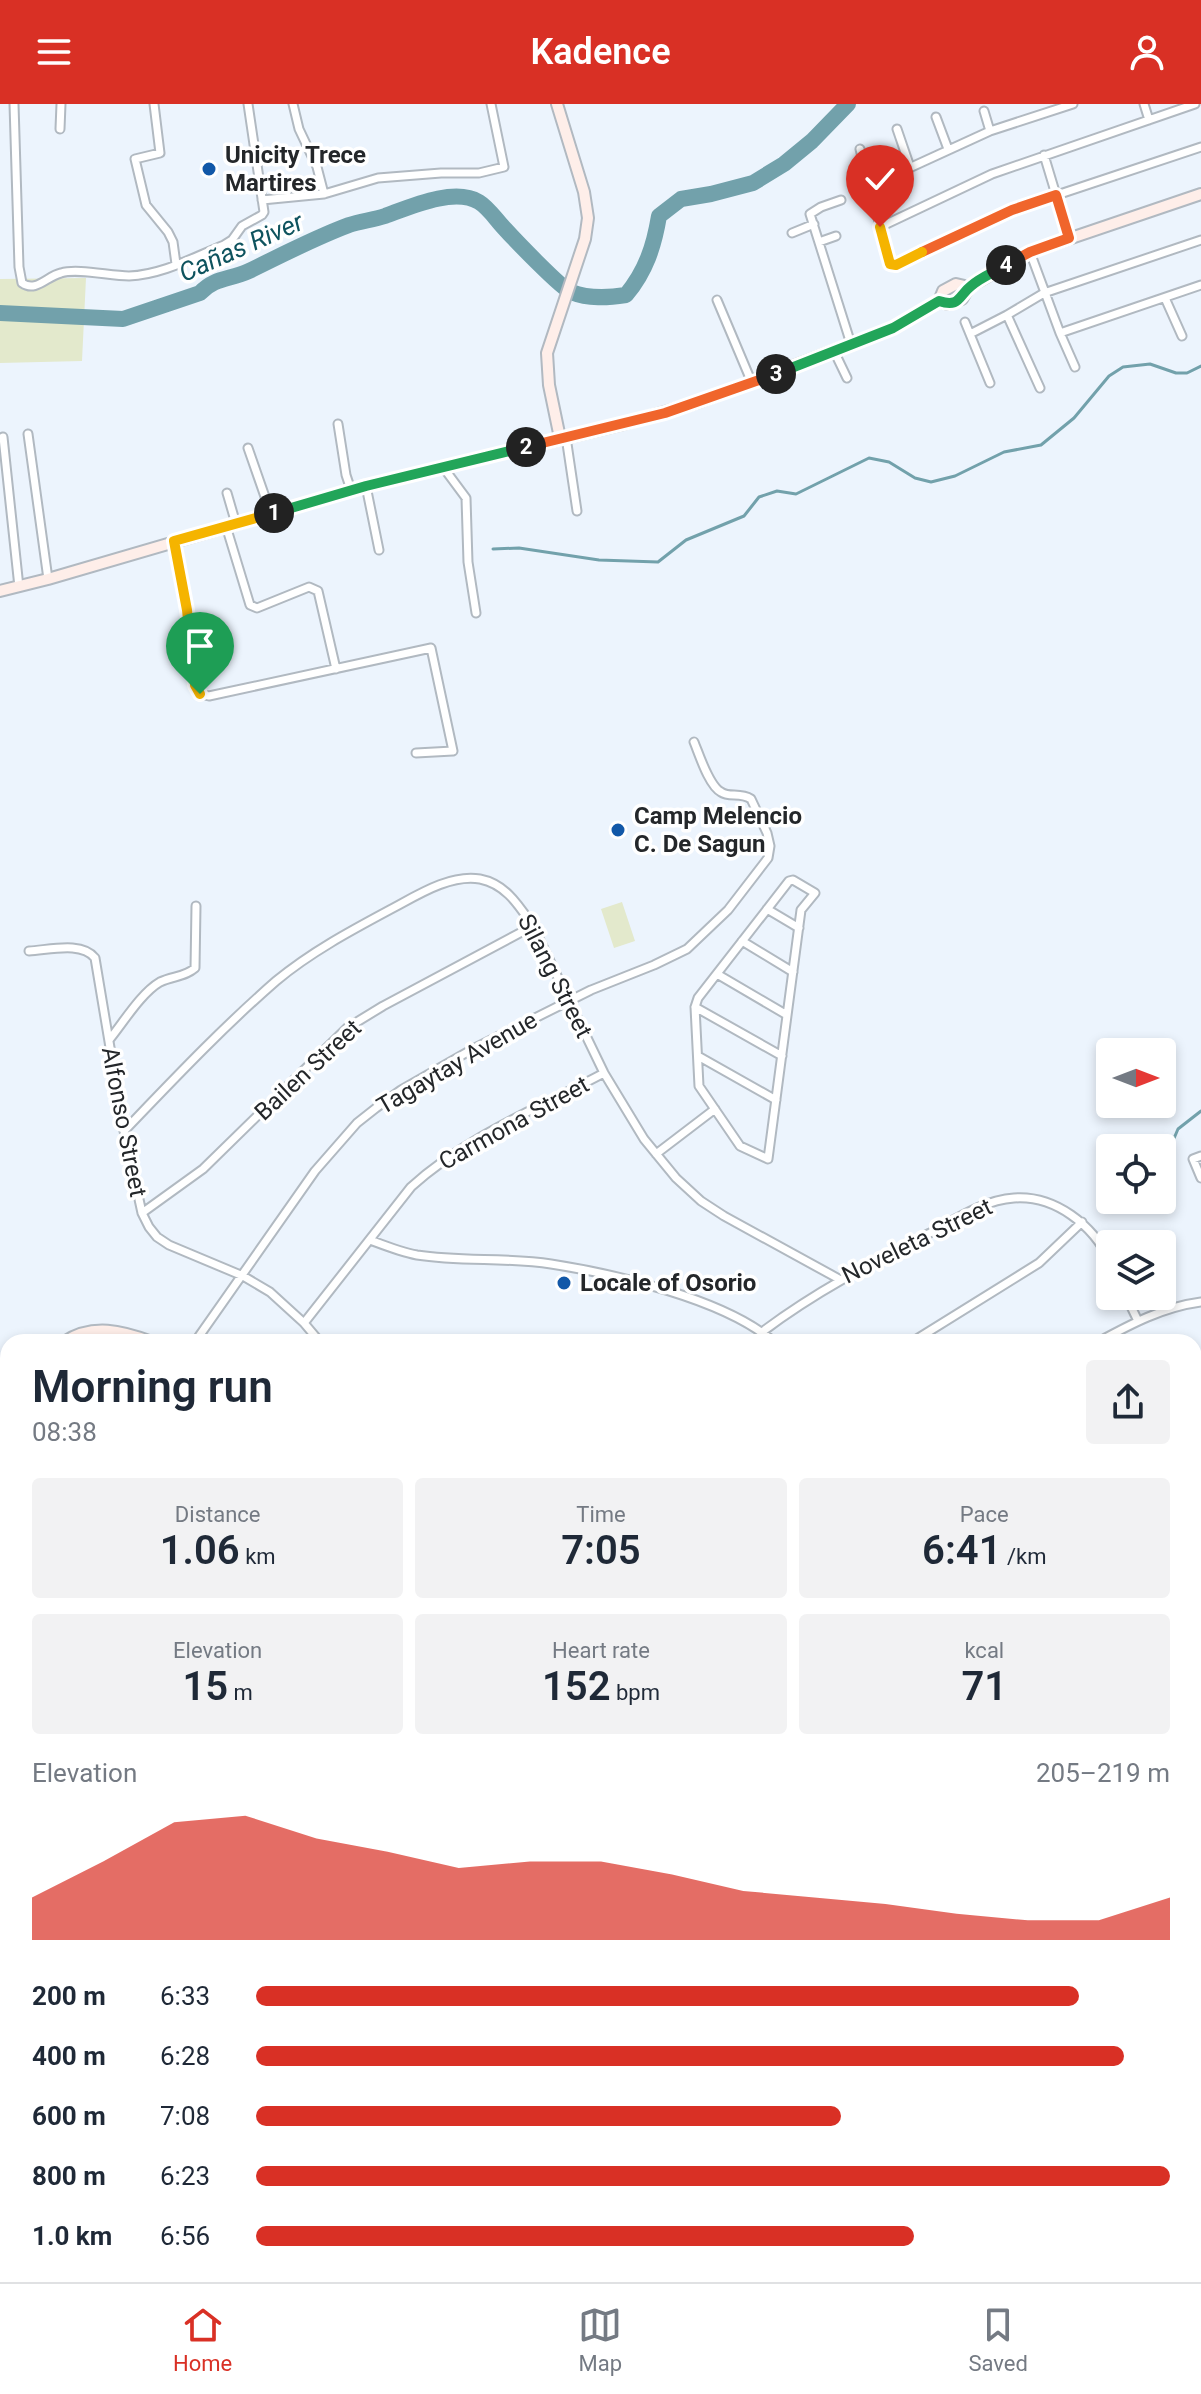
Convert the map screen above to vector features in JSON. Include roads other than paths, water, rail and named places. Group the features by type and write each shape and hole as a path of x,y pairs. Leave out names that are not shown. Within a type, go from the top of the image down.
{"street":[{"path":"14,104 19,267 23,285 30,286 39,285 61,273 130,276 156,272 232,240 242,226 262,215 248,104"},
{"path":"60,129 61,104"},
{"path":"154,104 160,153 135,159 146,205 168,232 173,242 176,264"},
{"path":"293,104 299,129 317,167 324,194"},
{"path":"262,200 324,194 378,178 479,173 504,167 491,104"},
{"path":"557,104 586,201 588,221 585,239 548,348 549,385 577,511"},
{"path":"870,186 990,131 1073,104"},
{"path":"1144,104 1149,120"},
{"path":"880,227 992,174 1195,104"},
{"path":"984,111 990,131"},
{"path":"936,117 948,149"},
{"path":"897,129 910,167"},
{"path":"860,149 890,264 896,265 988,221 1201,147"},
{"path":"1044,155 1069,238"},
{"path":"939,301 948,304 962,299 969,287 1030,252 1201,194"},
{"path":"841,200 813,210 810,214 851,344"},
{"path":"792,233 814,224"},
{"path":"819,242 836,236"},
{"path":"970,334 1044,293 1201,240"},
{"path":"1030,252 1075,367"},
{"path":"1060,333 1201,285"},
{"path":"0,591 351,490 665,413 893,328 939,301 943,291 950,286 969,287"},
{"path":"1165,298 1182,336"},
{"path":"717,300 752,383"},
{"path":"1007,315 1040,388"},
{"path":"965,322 990,383"},
{"path":"834,351 847,378"},
{"path":"338,424 351,490"},
{"path":"28,434 48,579"},
{"path":"3,437 19,587"},
{"path":"248,448 271,514"},
{"path":"443,467 466,498 468,562 476,613"},
{"path":"366,486 379,550"},
{"path":"227,493 231,525 250,605 257,608 309,587 318,591 336,669"},
{"path":"174,541 187,610 195,685 200,694 209,696 431,648 453,751 416,753"},
{"name":"Tagaytay Avenue","path":"201,1334 315,1171 357,1123 401,1090 471,1050 568,1001 687,949 728,910 768,858 770,846 751,799 745,795 719,792 694,742"},
{"name":"Silang Street","path":"124,1131 277,980 327,944 429,889 457,880 479,879 502,887 533,926 604,1073 644,1139 676,1178 701,1201 839,1279"},
{"path":"793,880 815,893 801,910 768,1159 740,1146 699,1086 695,1007 698,998 767,909 789,881 793,880"},
{"path":"109,1040 149,990 195,968 196,906"},
{"path":"767,909 799,928"},
{"name":"Bailen Street","path":"142,1213 203,1169 347,1028 533,926"},
{"path":"742,941 793,972"},
{"name":"Alfonso Street","path":"29,951 78,948 90,951 95,958 124,1131 142,1213 157,1237 243,1276 270,1292 313,1334"},
{"path":"717,974 787,1015"},
{"path":"695,1007 782,1056"},
{"path":"698,1056 776,1100"},
{"name":"Carmona Street","path":"304,1323 411,1187 454,1152 604,1073"},
{"path":"656,1154 715,1109"},
{"path":"1201,1156 1193,1159 1201,1178"},
{"name":"Noveleta Street","path":"762,1332 798,1304 839,1279 996,1201 1033,1199 1057,1207 1082,1222 1096,1239"},
{"path":"925,1334 1039,1263 1082,1222"},
{"path":"370,1240 417,1255 551,1264 652,1285 713,1306 764,1334"},
{"path":"1113,1334 1166,1310 1201,1302"},
{"path":"1133,1310 1138,1321"},
{"path":"78,1334 93,1330 130,1334"}],"waterway":[{"name":"Cañas River","path":"0,313 123,319 200,293 217,281 249,271 349,225 445,197 469,198 483,205 538,263 571,292 598,297 626,295 648,258 659,216 681,199 753,183 784,164 812,141 848,104"},
{"path":"493,549 519,548 599,560 658,562 686,540 744,516 759,497 777,491 796,494 869,458 889,462 915,478 931,482 955,476 1004,452 1041,445 1074,418 1109,376 1123,367 1150,364 1176,373 1187,373 1201,366"},
{"path":"1176,1134 1201,1111"}],"place":[{"name":"Unicity Trece Martires","path":"209,169"},
{"name":"Camp Melencio C. De Sagun","path":"618,830"},
{"name":"Locale of Osorio","path":"564,1283"}]}
